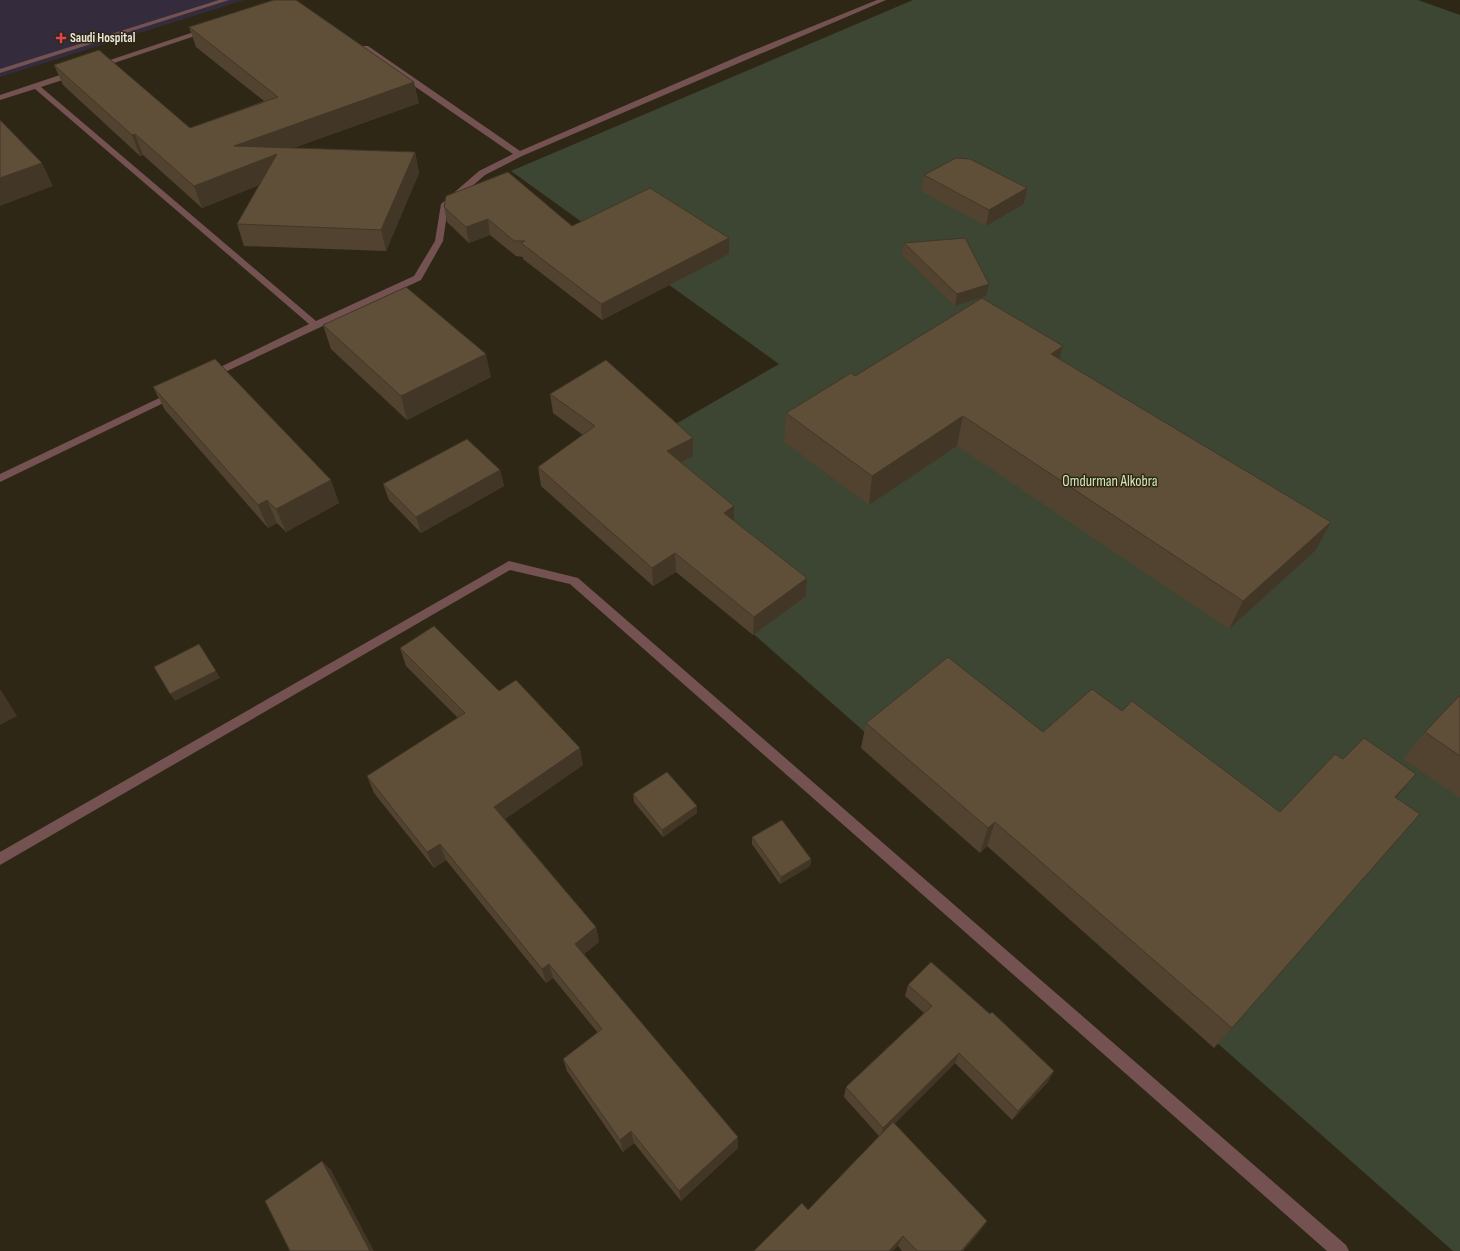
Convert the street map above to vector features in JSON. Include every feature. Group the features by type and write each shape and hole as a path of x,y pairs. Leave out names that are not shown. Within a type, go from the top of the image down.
{"street":[{"path":"0,71 226,0"},
{"path":"201,381 316,325 418,278 439,241 444,206 482,174 519,154 747,56 883,0"},
{"path":"0,98 217,28"},
{"path":"357,43 519,154"},
{"path":"36,86 316,325"},
{"path":"0,478 179,391"},
{"path":"0,859 509,565 574,581 1340,1251"}],"shaded area":[{"name":"Saudi Hospital","path":"0,0 244,0 0,77"}],"green space":[{"name":"Omdurman Alkobra","path":"913,0 1418,0 1460,15 1460,1251 1453,1251 579,480 779,364 511,171"}],"building":[{"path":"274,0 296,0 414,82 234,146 415,152 381,230 237,224 277,154 194,186 135,134 132,135 54,65 99,50 190,128 278,97 189,27"},
{"path":"0,120 42,163 0,178"},
{"path":"956,158 970,159 1027,188 989,210 924,175"},
{"path":"508,172 572,226 650,188 729,238 601,304 521,243 525,241 514,241 488,219 466,227 444,207 446,196"},
{"path":"965,238 989,284 957,294 904,243"},
{"path":"406,287 486,354 401,396 323,325"},
{"path":"982,298 1063,346 1051,354 1331,522 1243,601 963,416 872,476 786,413 851,373 855,376"},
{"path":"215,359 331,480 276,509 267,500 258,505 153,387"},
{"path":"606,360 693,438 667,451 734,506 724,513 807,578 754,617 675,553 652,568 538,467 595,426 550,394"},
{"path":"467,439 500,470 416,517 383,484"},
{"path":"434,626 499,691 516,680 580,748 494,807 596,927 575,944 738,1137 679,1191 631,1131 620,1140 563,1059 602,1029 549,964 542,969 440,844 427,852 367,776 465,713 400,648"},
{"path":"199,644 216,671 170,694 154,667"},
{"path":"948,657 1043,732 1092,689 1122,711 1132,701 1280,812 1335,754 1343,759 1364,738 1416,774 1395,797 1420,814 1232,1028 995,822 988,828 866,723"},
{"path":"1460,695 1460,756 1425,732"},
{"path":"667,772 697,806 662,830 633,794"},
{"path":"782,820 811,859 781,877 752,837"},
{"path":"931,962 990,1014 992,1012 1054,1071 1018,1111 959,1053 883,1128 846,1087 932,1006 908,985"},
{"path":"893,1122 987,1221 961,1251 917,1251 903,1236 889,1251 754,1251 802,1203 808,1210"},
{"path":"322,1161 370,1251 290,1251 265,1201"}],"place":[{"name":"Saudi Hospital","path":"61,38"}]}
